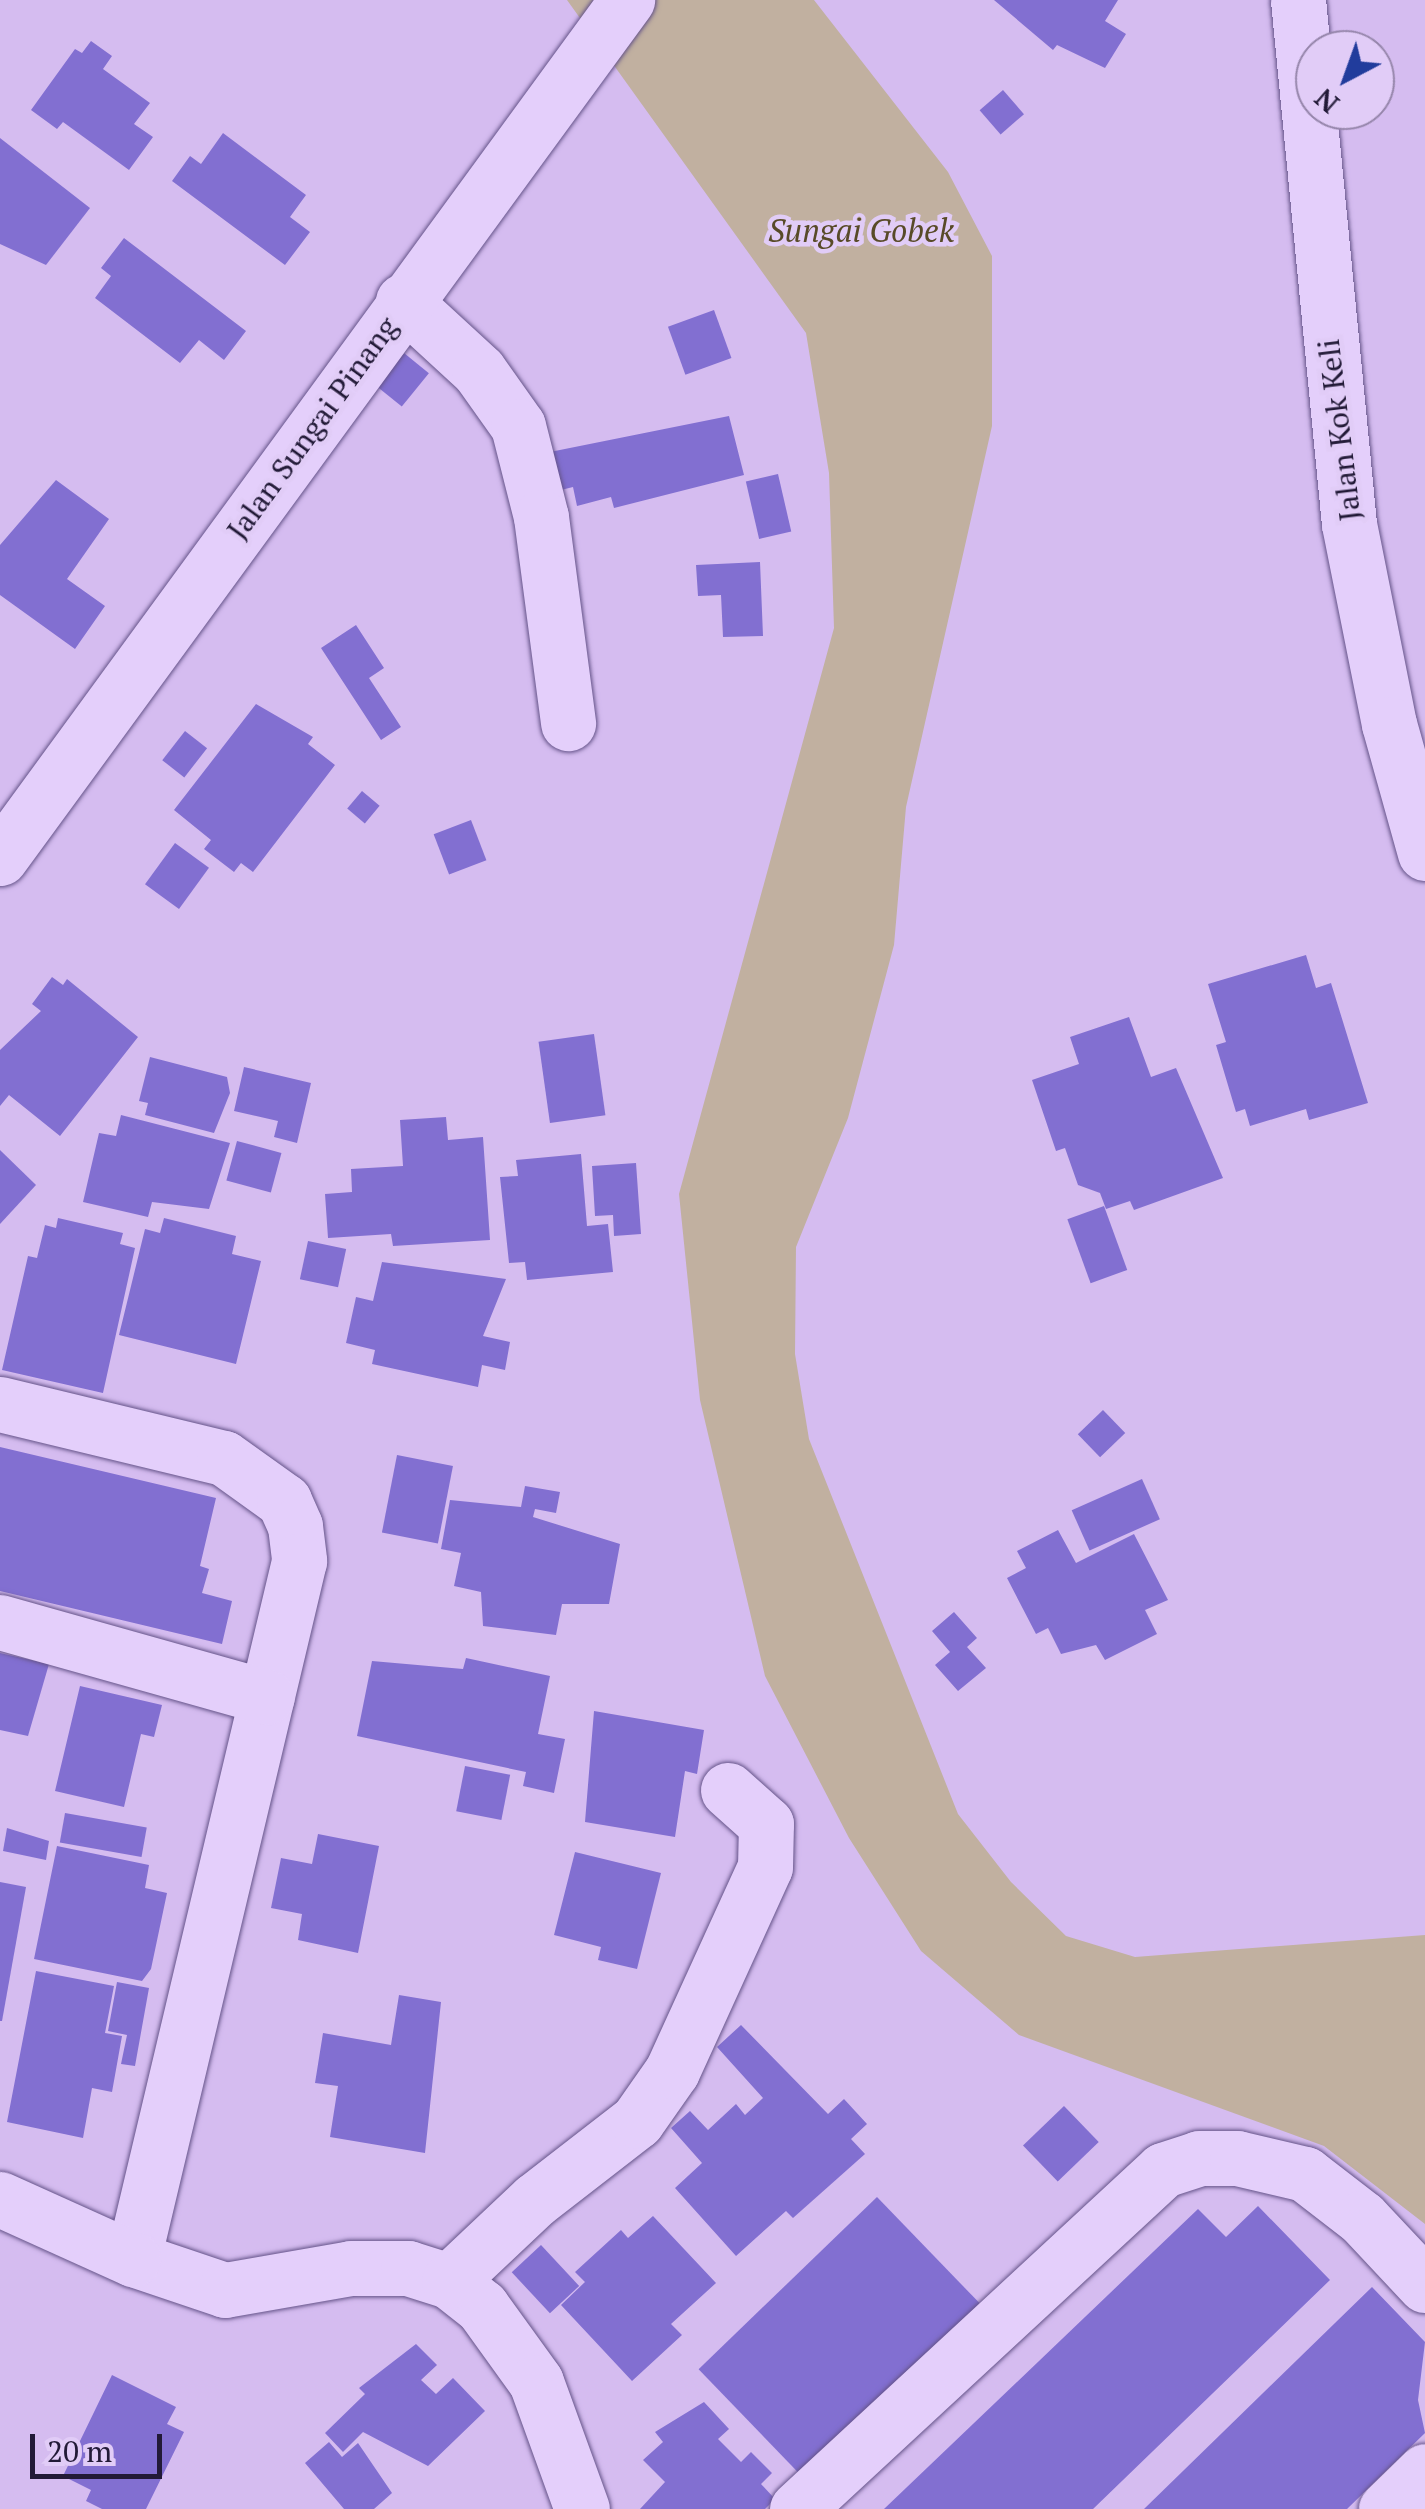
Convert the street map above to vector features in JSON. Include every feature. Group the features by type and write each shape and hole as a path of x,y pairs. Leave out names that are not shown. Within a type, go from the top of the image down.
{"street":[{"name":"Jalan Sungai Pinang","path":"0,858 529,125 627,0"},
{"name":"Jalan Kok Keli","path":"1298,0 1349,524 1425,852"},
{"path":"402,301 479,371 518,426 542,517 568,723"},
{"path":"0,1404 224,1458 284,1501 300,1561 133,2258"},
{"path":"0,1622 267,1697"},
{"path":"449,2281 534,2200 636,2121 672,2072 765,1867 766,1824 728,1790"},
{"path":"797,2509 1163,2170 1199,2158 1237,2158 1306,2174 1362,2218 1425,2285"},
{"path":"0,2199 133,2258 225,2290 351,2268 408,2268 449,2281 482,2306 536,2382 582,2509"},
{"path":"1386,2509 1425,2471"}],"water":[{"name":"Sungai Gobek","path":"567,0 814,0 948,172 992,256 992,426 906,807 894,945 848,1118 796,1247 795,1354 809,1439 958,1814 1011,1882 1066,1936 1135,1957 1425,1935 1425,2224 1324,2146 1019,2035 921,1951 849,1838 765,1676 700,1400 679,1194 834,628 829,473 806,333"}],"building":[{"path":"994,0 1118,0 1105,21 1126,34 1105,68 1057,45 1053,50"},
{"path":"91,41 112,56 103,69 150,103 134,124 153,137 129,170 63,122 57,129 31,110 75,49 82,53"},
{"path":"1003,90 1024,114 1001,134 980,110"},
{"path":"223,133 306,195 290,217 310,232 285,265 172,181 190,156 201,164"},
{"path":"0,138 90,208 46,265 0,244"},
{"path":"124,238 246,331 224,360 199,340 180,363 95,298 111,276 101,268"},
{"path":"714,310 731,358 685,375 668,327"},
{"path":"404,353 429,373 402,407 377,386"},
{"path":"729,416 744,475 614,508 611,497 577,506 573,487 545,494 535,455"},
{"path":"778,474 791,531 759,539 746,481"},
{"path":"56,480 109,519 67,579 105,606 75,649 0,595 0,545"},
{"path":"760,562 763,636 723,637 721,595 698,596 696,565"},
{"path":"356,625 384,668 369,678 401,727 381,740 321,648"},
{"path":"256,704 313,737 308,744 335,765 253,872 241,863 234,872 204,849 211,840 174,810"},
{"path":"185,731 207,748 184,777 162,760"},
{"path":"362,791 380,806 365,823 347,809"},
{"path":"471,820 486,860 449,874 434,834"},
{"path":"175,843 209,868 179,909 145,884"},
{"path":"1306,955 1316,988 1331,983 1368,1103 1309,1120 1306,1109 1250,1126 1245,1109 1236,1112 1216,1045 1226,1042 1208,984"},
{"path":"52,977 63,985 67,979 138,1037 60,1136 9,1095 0,1106 0,1050 41,1011 32,1004"},
{"path":"1129,1017 1151,1077 1176,1068 1223,1178 1134,1210 1130,1201 1106,1209 1100,1193 1078,1185 1065,1148 1056,1151 1032,1080 1079,1064 1070,1037"},
{"path":"594,1034 605,1115 550,1123 539,1042"},
{"path":"150,1057 227,1077 230,1093 214,1133 145,1115 148,1103 139,1101"},
{"path":"244,1067 311,1083 297,1143 274,1137 278,1121 234,1111"},
{"path":"121,1115 230,1143 209,1209 152,1202 148,1217 83,1202 99,1133 116,1136"},
{"path":"446,1117 448,1140 483,1137 490,1240 393,1246 391,1234 328,1238 325,1194 352,1192 351,1169 403,1166 400,1120"},
{"path":"237,1141 281,1153 271,1193 226,1181"},
{"path":"0,1150 36,1185 0,1224"},
{"path":"581,1154 587,1226 608,1224 613,1272 527,1280 525,1262 509,1263 500,1177 518,1176 516,1160"},
{"path":"636,1163 641,1234 614,1236 613,1215 595,1216 592,1166"},
{"path":"1104,1206 1127,1270 1091,1283 1067,1219"},
{"path":"58,1218 123,1233 120,1244 135,1248 103,1393 2,1370 28,1256 37,1258 45,1225 56,1228"},
{"path":"164,1218 236,1236 232,1254 261,1261 236,1364 119,1335 145,1229 160,1233"},
{"path":"308,1241 346,1249 338,1287 300,1279"},
{"path":"382,1262 506,1279 483,1336 510,1342 505,1370 482,1365 478,1387 372,1364 375,1350 346,1343 356,1297 373,1301"},
{"path":"1103,1410 1125,1433 1100,1457 1078,1434"},
{"path":"0,1447 216,1498 200,1566 209,1569 202,1593 232,1601 222,1644 0,1591"},
{"path":"397,1455 453,1466 438,1543 382,1533"},
{"path":"1142,1479 1160,1519 1090,1551 1072,1510"},
{"path":"525,1486 560,1492 556,1513 535,1509 533,1517 620,1544 609,1604 562,1604 556,1635 483,1626 481,1592 454,1586 461,1553 441,1549 450,1500 521,1507"},
{"path":"1058,1530 1076,1563 1134,1534 1168,1600 1145,1610 1157,1634 1105,1660 1096,1645 1061,1654 1048,1628 1036,1634 1007,1578 1026,1568 1017,1551"},
{"path":"954,1612 977,1638 967,1647 986,1668 958,1691 935,1665 950,1652 932,1631"},
{"path":"0,1653 49,1664 28,1736 0,1730"},
{"path":"466,1658 550,1676 538,1734 565,1739 554,1793 523,1786 526,1772 357,1736 372,1661 463,1669"},
{"path":"80,1686 162,1705 154,1737 141,1734 124,1807 55,1791"},
{"path":"594,1711 704,1730 697,1774 685,1771 675,1837 585,1822"},
{"path":"465,1766 510,1775 501,1820 456,1811"},
{"path":"65,1813 147,1827 142,1857 60,1843"},
{"path":"7,1828 49,1841 46,1860 3,1851"},
{"path":"318,1834 379,1846 358,1953 298,1940 302,1914 271,1908 281,1858 312,1864"},
{"path":"57,1846 149,1865 145,1888 167,1893 151,1969 142,1981 34,1959"},
{"path":"575,1852 661,1873 637,1969 598,1960 601,1947 554,1935"},
{"path":"0,1882 26,1887 2,2021 0,2021"},
{"path":"36,1971 114,1986 105,2033 122,2036 112,2092 92,2088 83,2138 7,2122"},
{"path":"117,1982 149,1988 135,2066 121,2064 127,2035 108,2031"},
{"path":"399,1995 441,2002 425,2153 330,2137 338,2086 315,2083 323,2033 391,2045"},
{"path":"741,2025 828,2114 844,2099 867,2124 851,2139 865,2154 793,2218 786,2211 736,2256 675,2188 702,2163 671,2128 690,2111 708,2130 736,2104 745,2115 763,2098 717,2047"},
{"path":"1064,2106 1099,2142 1058,2182 1023,2146"},
{"path":"877,2197 982,2306 803,2478 699,2369"},
{"path":"1258,2206 1330,2280 1093,2509 884,2509 1198,2209 1226,2237"},
{"path":"653,2216 716,2283 671,2324 682,2335 632,2381 561,2305 585,2282 575,2272 621,2230 628,2238"},
{"path":"541,2245 579,2286 550,2313 512,2272"},
{"path":"1372,2287 1425,2342 1418,2400 1425,2433 1347,2509 1144,2509"},
{"path":"416,2344 437,2365 421,2380 436,2394 453,2378 485,2411 428,2466 363,2432 343,2452 325,2433 365,2394 359,2388"},
{"path":"112,2375 176,2407 167,2424 184,2432 146,2509 102,2509 86,2501 91,2490 63,2476"},
{"path":"704,2402 729,2429 718,2439 741,2462 751,2452 772,2473 761,2484 775,2499 765,2509 640,2509 665,2482 643,2460 663,2442 655,2432"},
{"path":"329,2442 342,2457 358,2443 392,2493 374,2509 344,2509 305,2463"}]}
